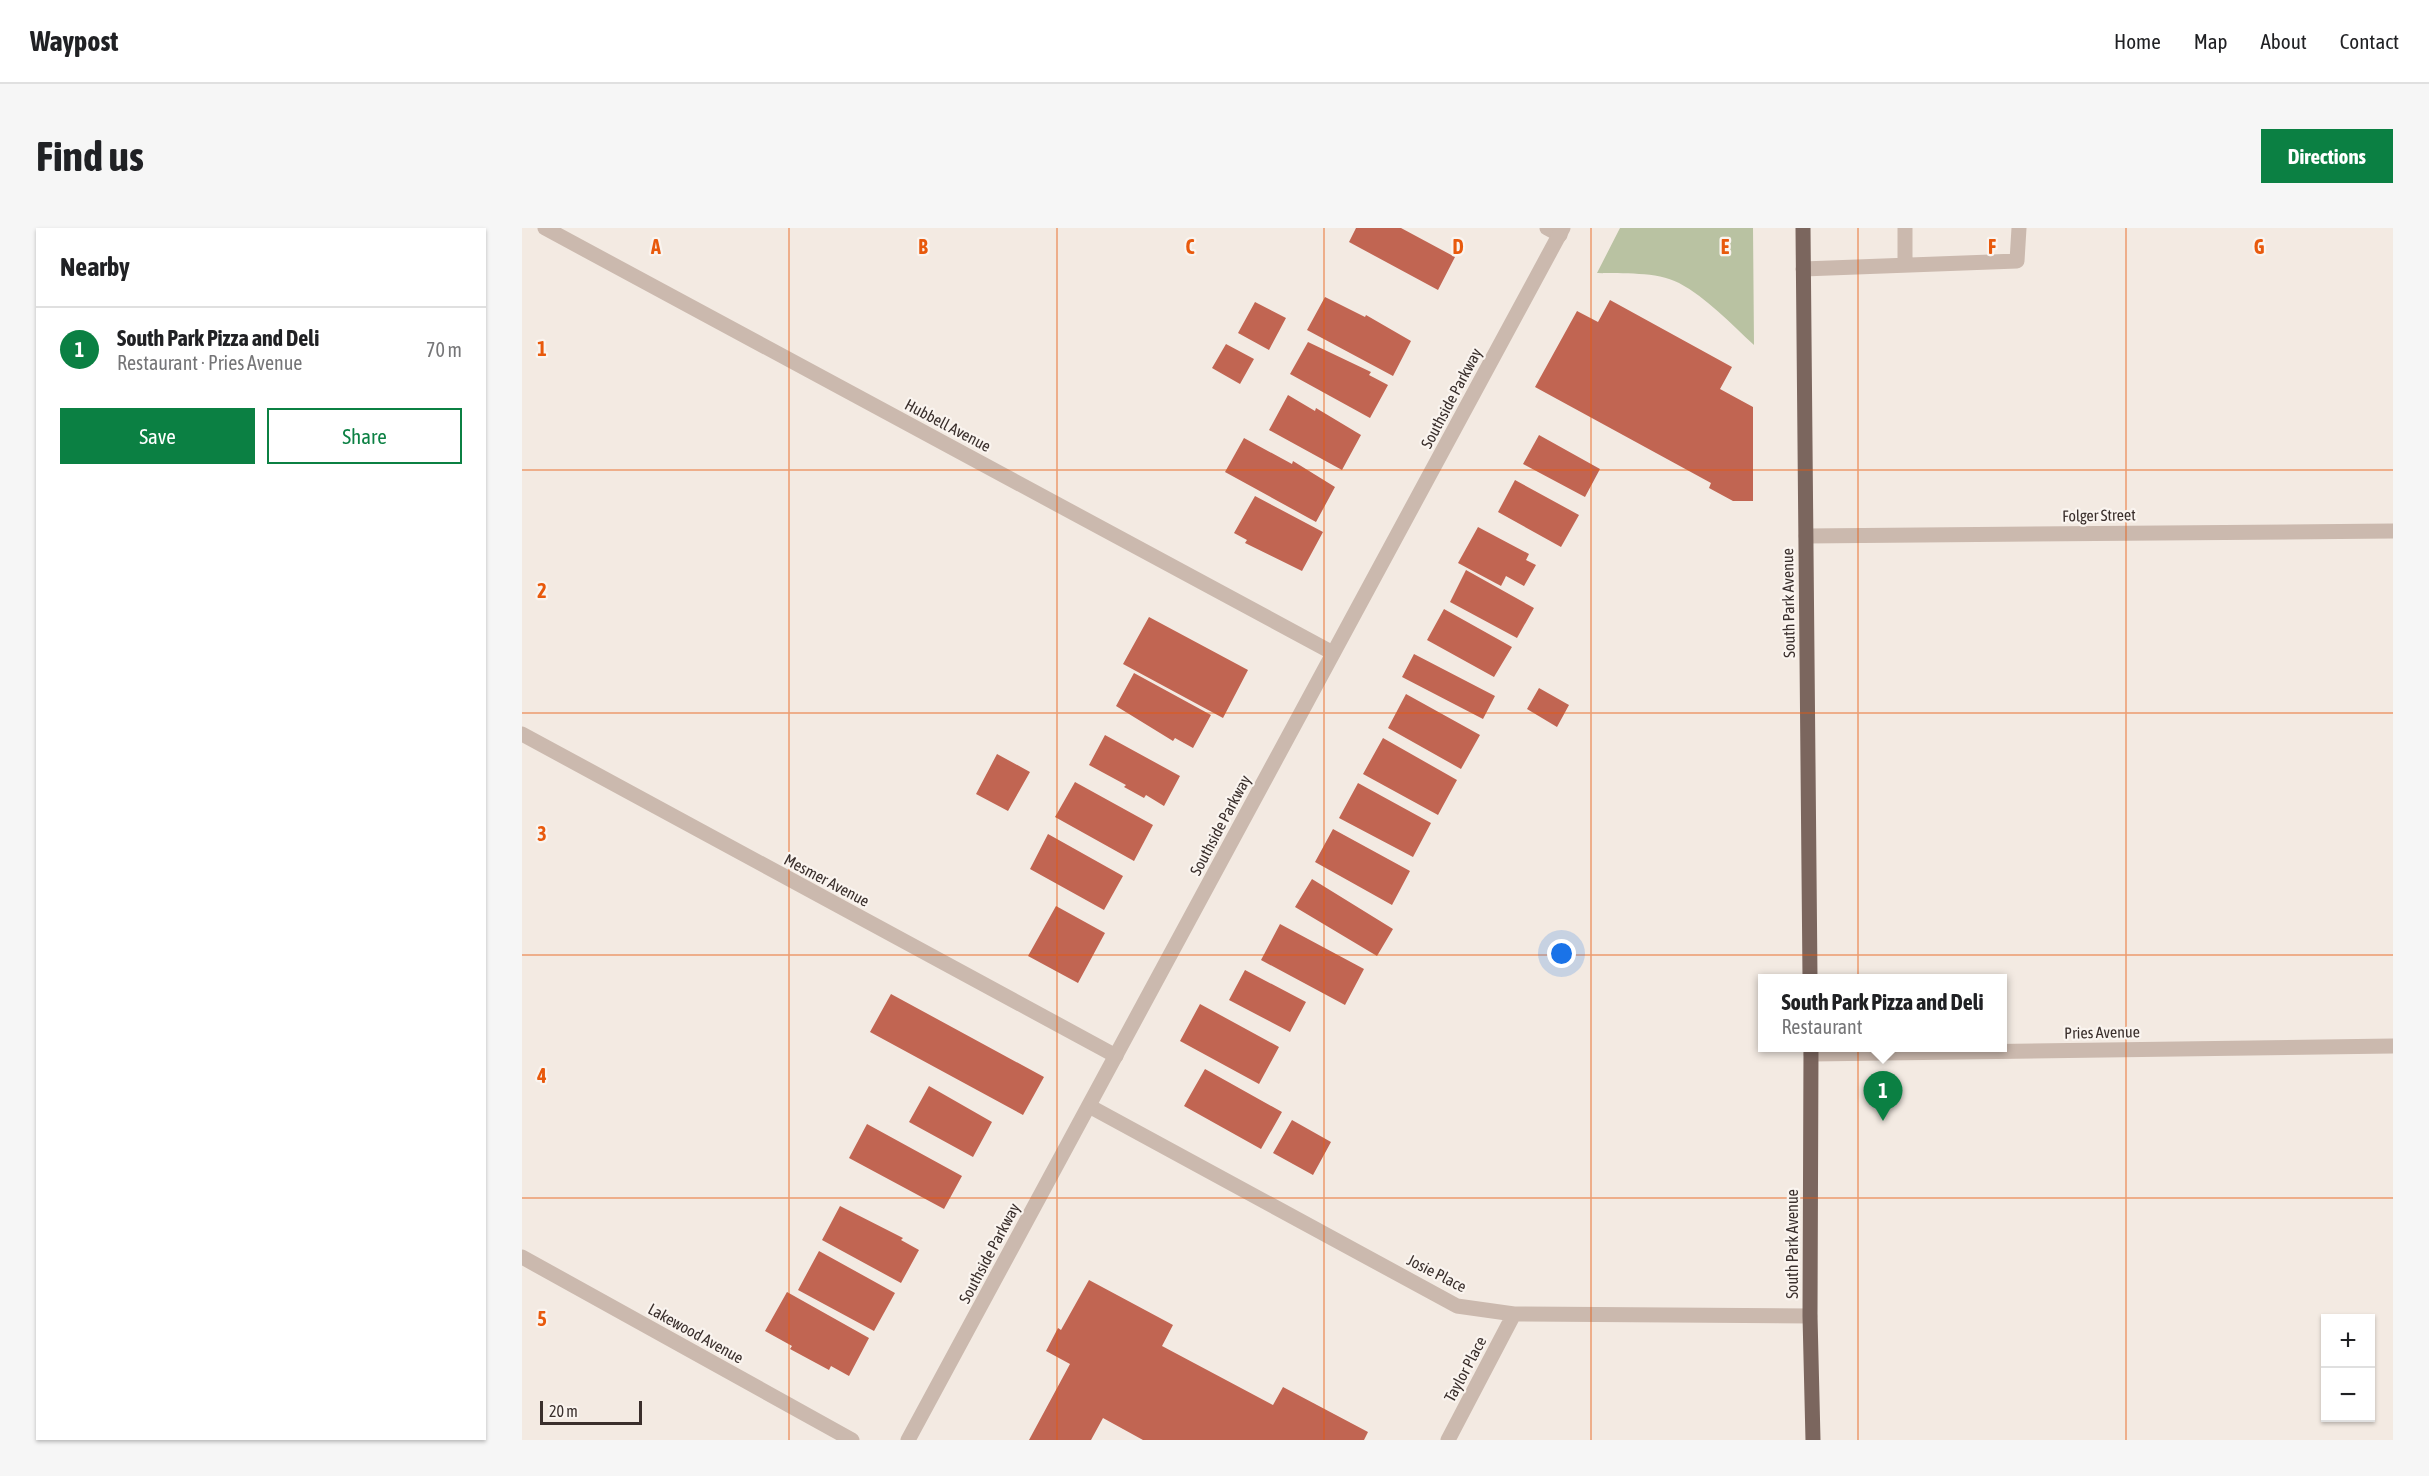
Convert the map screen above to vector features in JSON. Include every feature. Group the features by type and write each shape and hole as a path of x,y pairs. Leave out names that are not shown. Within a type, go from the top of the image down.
{"main road":[{"name":"South Park Avenue","path":"1803,228 1810,974"},
{"name":"South Park Avenue","path":"1811,1052 1810,1316 1813,1440"}],"street":[{"name":"Hubbell Avenue","path":"545,228 1334,653"},
{"path":"1905,228 1905,265"},
{"path":"1803,268 2017,261 2019,228"},
{"name":"Southside Parkway","path":"908,1440 1334,653 1557,230"},
{"name":"Folger Street","path":"1806,536 2393,531"},
{"name":"Mesmer Avenue","path":"522,734 1116,1056"},
{"name":"Pries Avenue","path":"2007,1049 2393,1046"},
{"name":"Josie Place","path":"1089,1106 1457,1306 1514,1314 1810,1316"},
{"name":"Lakewood Avenue","path":"522,1257 852,1440"},
{"name":"Taylor Place","path":"1448,1440 1514,1314"}],"green space":[{"path":"1620,228 1753,228 1754,345 1709,304 1679,283 1650,275 1597,273"}],"building":[{"path":"1356,228 1401,228 1455,257 1438,290 1349,242"},
{"path":"1325,297 1365,317 1366,315 1411,341 1393,376 1307,330"},
{"path":"1610,300 1732,367 1720,389 1753,407 1753,501 1733,501 1709,488 1711,483 1535,387 1577,311 1598,322"},
{"path":"1255,302 1286,318 1269,350 1238,333"},
{"path":"1308,342 1371,372 1369,375 1388,385 1370,418 1290,374"},
{"path":"1226,344 1254,359 1240,384 1212,368"},
{"path":"1288,395 1315,411 1316,408 1361,435 1342,470 1269,430"},
{"path":"1539,435 1600,469 1585,497 1523,464"},
{"path":"1244,438 1292,464 1293,461 1335,487 1316,522 1225,472"},
{"path":"1515,480 1579,515 1561,547 1498,512"},
{"path":"1255,496 1323,532 1302,571 1245,543 1247,540 1234,533"},
{"path":"1478,527 1529,554 1526,560 1536,565 1524,586 1506,576 1501,586 1458,563"},
{"path":"1466,570 1534,608 1517,638 1450,602"},
{"path":"1444,609 1512,647 1494,677 1427,640"},
{"path":"1149,617 1248,670 1223,718 1123,664"},
{"path":"1414,654 1495,696 1483,719 1402,677"},
{"path":"1134,673 1211,715 1193,748 1175,738 1173,741 1116,706"},
{"path":"1539,688 1569,705 1557,727 1527,709"},
{"path":"1406,694 1480,735 1461,769 1388,728"},
{"path":"1105,735 1180,776 1164,806 1146,795 1144,798 1124,787 1126,785 1089,765"},
{"path":"1383,738 1457,780 1438,815 1363,774"},
{"path":"997,754 1030,772 1008,811 976,794"},
{"path":"1075,782 1153,825 1134,861 1055,817"},
{"path":"1358,783 1431,823 1413,857 1339,818"},
{"path":"1333,829 1410,871 1392,905 1315,862"},
{"path":"1048,834 1123,876 1104,910 1030,869"},
{"path":"1312,879 1393,929 1377,956 1295,907"},
{"path":"1056,906 1105,933 1078,983 1028,956"},
{"path":"1280,924 1364,969 1345,1005 1261,960"},
{"path":"1245,970 1306,1002 1290,1032 1229,1000"},
{"path":"891,994 1044,1077 1023,1115 870,1032"},
{"path":"1200,1004 1279,1047 1259,1084 1180,1041"},
{"path":"1205,1069 1282,1112 1261,1149 1184,1106"},
{"path":"929,1086 992,1122 973,1157 909,1122"},
{"path":"1292,1120 1331,1142 1313,1175 1273,1153"},
{"path":"867,1124 962,1176 944,1209 849,1158"},
{"path":"840,1206 903,1238 901,1240 919,1250 901,1283 822,1240"},
{"path":"819,1251 895,1293 874,1331 798,1290"},
{"path":"1089,1280 1173,1325 1162,1346 1273,1405 1283,1387 1368,1432 1364,1440 1143,1440 1103,1418 1091,1440 1029,1440 1070,1364 1046,1351 1058,1328 1061,1330"},
{"path":"787,1292 869,1338 849,1376 831,1366 829,1370 790,1349 792,1346 765,1331"}],"place":[{"name":"South Park Pizza and Deli","path":"1883,1121"}]}
